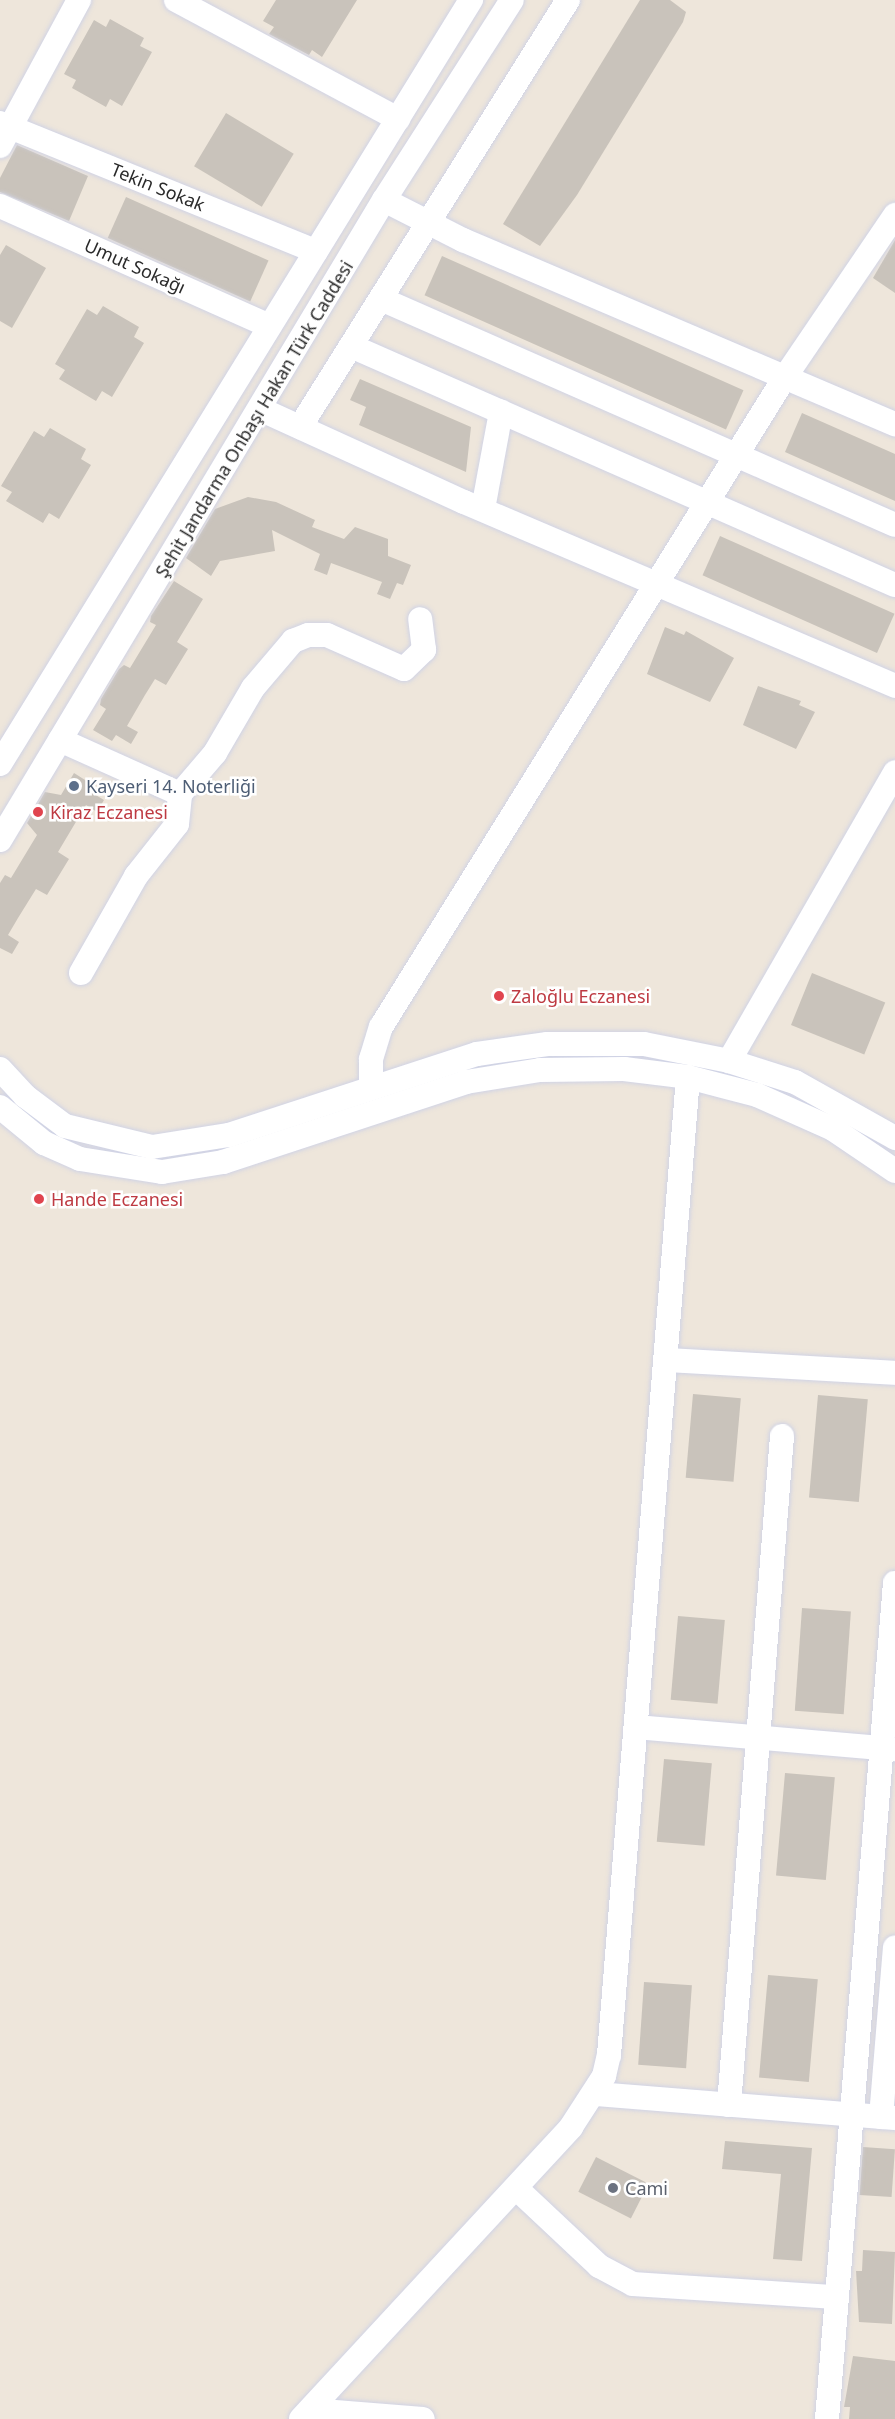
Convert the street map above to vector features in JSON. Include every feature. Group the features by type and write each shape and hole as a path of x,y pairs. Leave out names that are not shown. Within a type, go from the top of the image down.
{"street":[{"path":"4,132 79,0"},
{"path":"176,0 398,119"},
{"name":"Şehit Jandarma Onbaşı Hakan Türk Caddesi","path":"0,764 471,0"},
{"name":"Şehit Jandarma Onbaşı Hakan Türk Caddesi","path":"0,840 262,410 384,200 512,0"},
{"path":"300,427 568,0"},
{"name":"Tekin Sokak","path":"4,132 316,252"},
{"path":"384,200 428,222 895,424"},
{"name":"Umut Sokağı","path":"0,206 270,326"},
{"path":"371,1086 371,1059 381,1027 738,456 785,376 895,215"},
{"path":"381,298 895,525"},
{"path":"351,346 895,585"},
{"path":"262,410 483,509 895,686"},
{"path":"483,509 501,412"},
{"path":"81,973 136,876 177,824 180,794 215,753 253,688 294,641 308,635 327,635 404,669 424,650 420,620"},
{"path":"60,740 180,794"},
{"path":"729,1060 895,772"},
{"path":"0,1069 25,1096 65,1126 152,1147 229,1135 371,1086 477,1054 548,1044 644,1044 729,1060 812,1089 895,1138"},
{"path":"0,1107 35,1136 73,1156 114,1168 162,1172 223,1162 466,1082 503,1075 596,1068 688,1077 783,1104 833,1129 895,1171"},
{"path":"306,2415 516,2188 596,2094 609,2055 688,1077"},
{"path":"666,1360 895,1373"},
{"path":"729,2105 782,1436"},
{"path":"827,2419 850,2115 889,1749 895,1583"},
{"path":"636,1727 889,1749"},
{"path":"596,2094 888,2118 895,1948"},
{"path":"516,2188 599,2266 633,2284 836,2297"},
{"path":"306,2415 423,2419"}],"building":[{"path":"276,0 357,0 322,57 312,50 309,55 269,34 274,27 263,21"},
{"path":"640,0 670,0 686,12 683,22 577,195 540,246 503,224"},
{"path":"110,19 144,38 140,46 152,52 122,106 110,99 106,107 72,88 76,80 64,74 94,20 106,27"},
{"path":"226,113 294,154 262,207 194,166"},
{"path":"17,145 88,176 69,221 0,192 0,178"},
{"path":"126,197 269,260 250,302 108,238"},
{"path":"895,240 895,293 873,278"},
{"path":"6,245 46,268 12,328 0,321 0,255"},
{"path":"442,256 743,390 726,430 425,295"},
{"path":"103,306 139,327 134,337 144,343 112,397 102,391 96,401 59,379 65,370 55,364 87,309 97,315"},
{"path":"360,379 471,427 466,472 359,425 366,407 350,400"},
{"path":"802,413 895,454 895,501 785,452"},
{"path":"50,428 86,449 81,459 91,465 59,519 49,513 43,523 6,501 12,492 1,486 34,431 44,437"},
{"path":"248,497 276,502 315,520 312,527 344,539 355,527 388,539 388,556 411,565 403,585 397,583 390,599 377,594 382,582 331,563 327,575 314,570 320,554 272,530 275,551 220,561 211,576 186,558 215,509"},
{"path":"720,536 894,614 877,653 703,575"},
{"path":"174,581 203,599 177,642 188,649 166,685 155,679 145,695 127,726 138,732 131,744 116,735 112,741 93,730 106,709 100,705 101,699 119,669 124,665 130,668 156,625 150,622 151,616"},
{"path":"665,627 684,635 686,631 734,658 710,702 647,674"},
{"path":"758,686 801,701 799,705 815,712 796,749 743,725"},
{"path":"74,773 93,785 89,791 104,800 97,812 86,805 58,852 69,859 47,895 36,889 18,918 8,935 19,942 12,954 0,948 0,883 5,875 11,878 37,835 27,823 45,792 61,795"},
{"path":"812,973 885,1003 864,1055 791,1025"},
{"path":"693,1394 741,1398 733,1482 686,1478"},
{"path":"818,1395 868,1399 859,1502 809,1498"},
{"path":"802,1608 851,1611 844,1714 795,1711"},
{"path":"678,1616 725,1620 718,1704 671,1700"},
{"path":"664,1759 712,1763 705,1846 657,1842"},
{"path":"785,1773 835,1777 826,1880 776,1876"},
{"path":"768,1975 818,1979 809,2082 759,2078"},
{"path":"644,1982 692,1985 686,2068 638,2065"},
{"path":"725,2141 812,2148 802,2261 773,2259 781,2174 722,2169"},
{"path":"863,2147 895,2149 892,2197 860,2195"},
{"name":"Cami","path":"596,2157 649,2184 631,2219 578,2192"},
{"path":"863,2250 895,2252 892,2324 859,2322 856,2271 862,2271"},
{"path":"853,2356 895,2361 895,2419 849,2419 850,2407 844,2407"}],"place":[{"name":"Kayseri 14. Noterliği","path":"74,786"},
{"name":"Kiraz Eczanesi","path":"38,812"},
{"name":"Zaloğlu Eczanesi","path":"499,996"},
{"name":"Hande Eczanesi","path":"39,1199"},
{"name":"Cami","path":"613,2188"}]}
